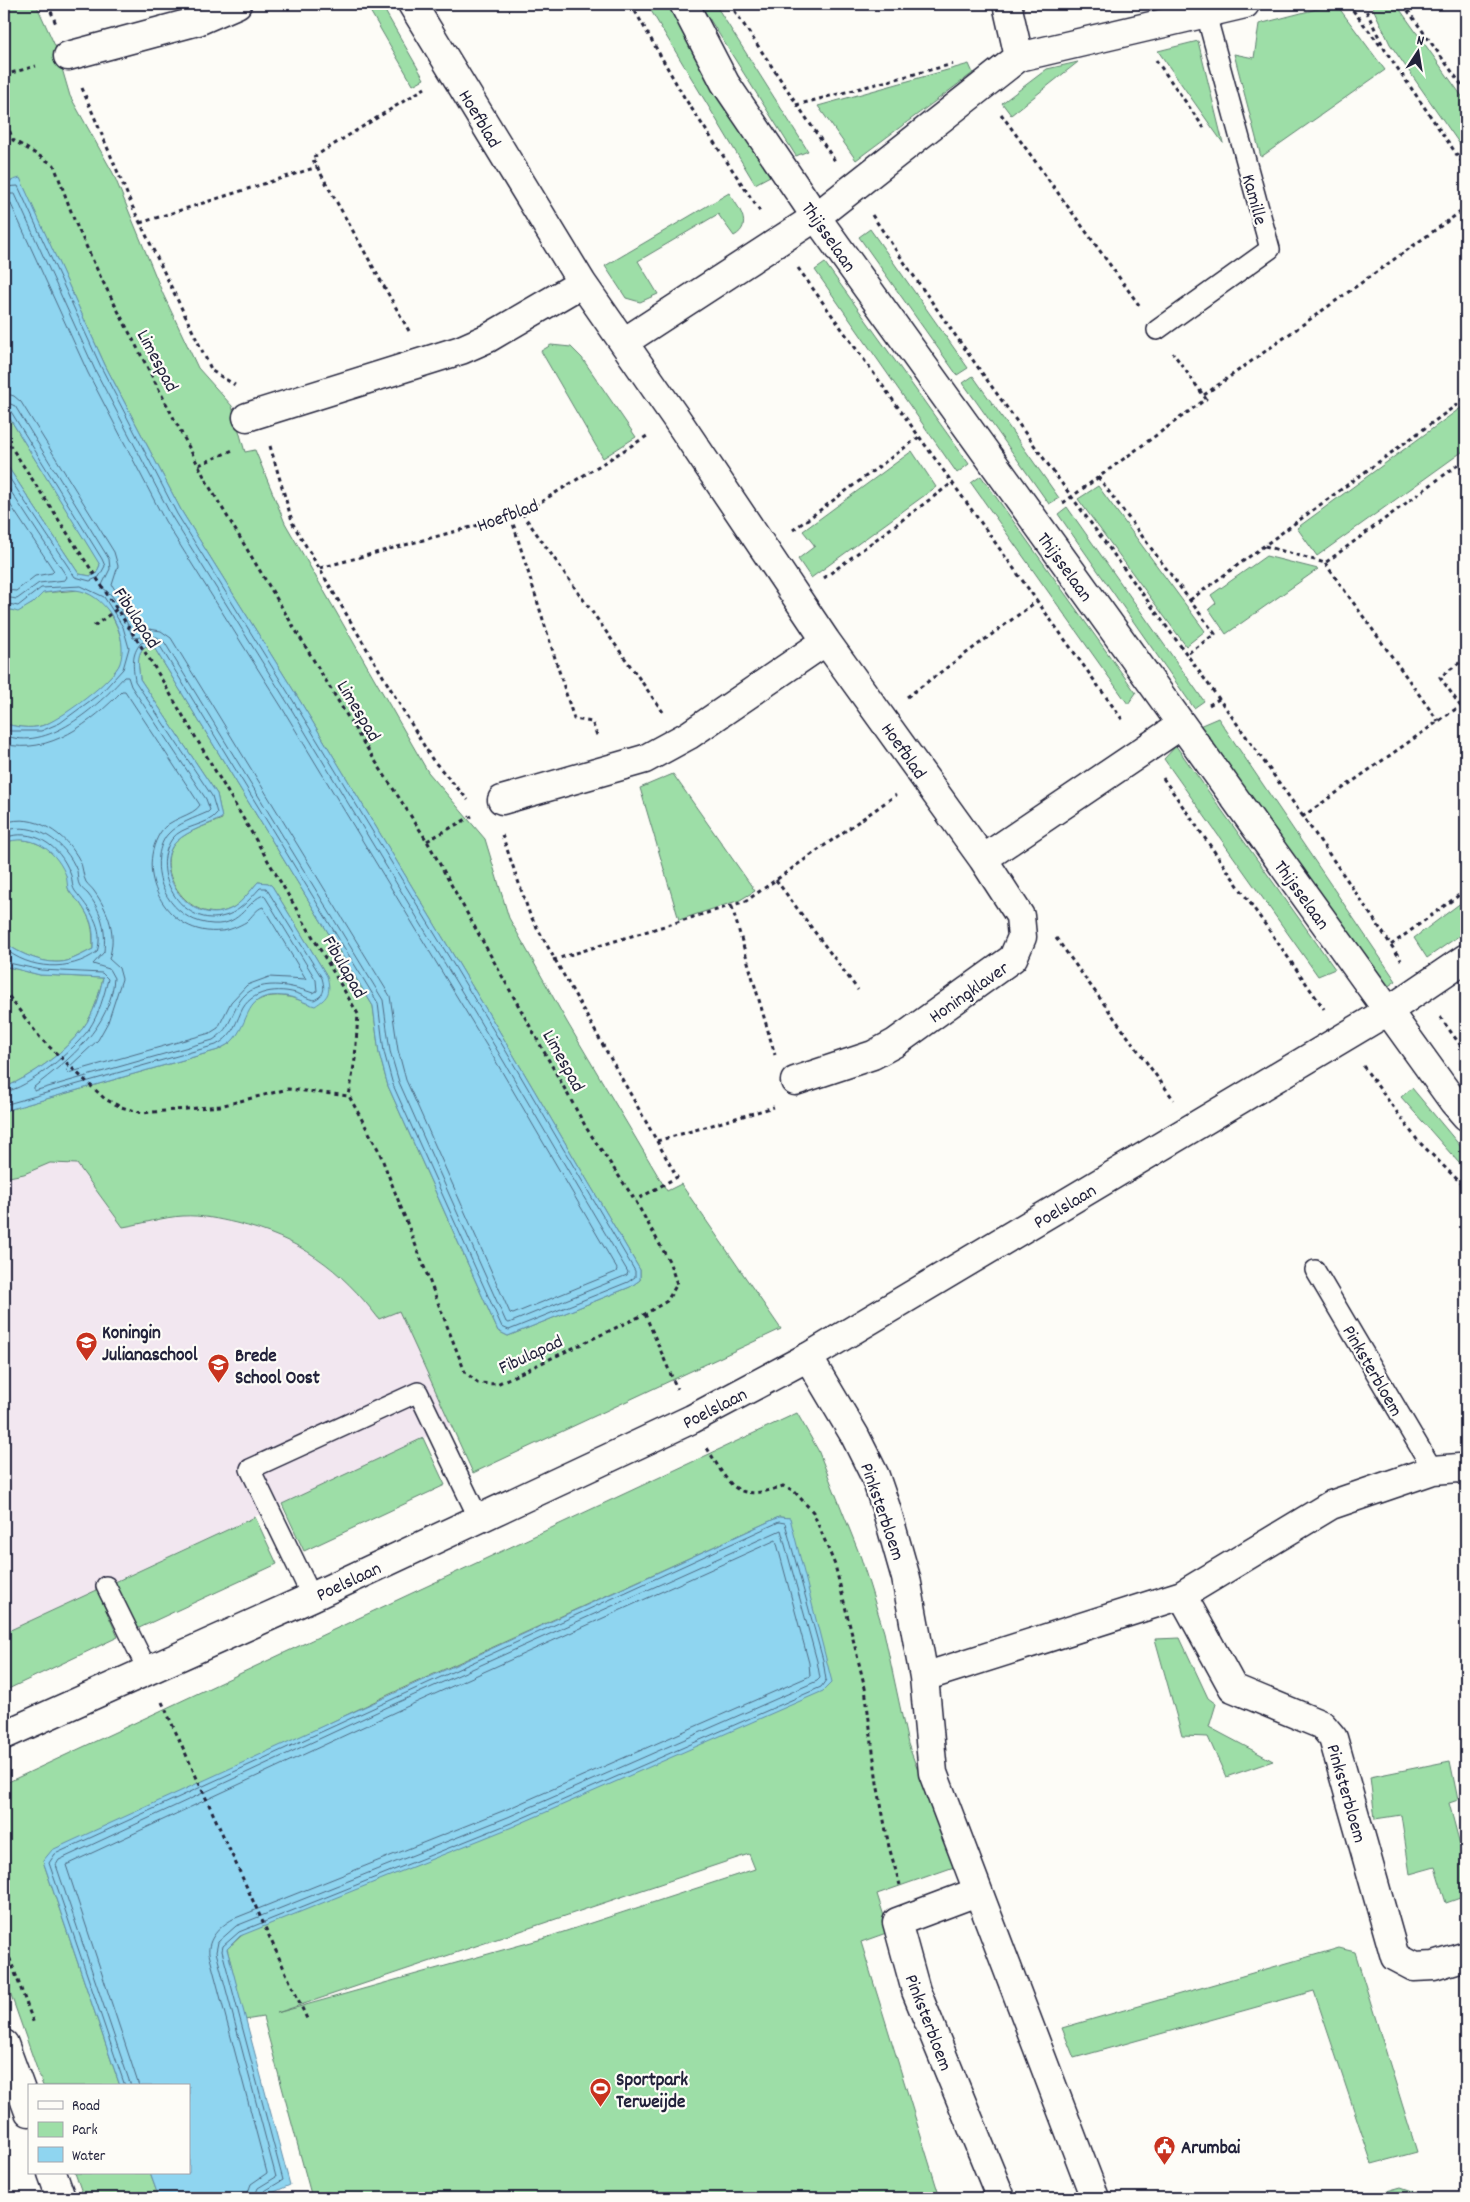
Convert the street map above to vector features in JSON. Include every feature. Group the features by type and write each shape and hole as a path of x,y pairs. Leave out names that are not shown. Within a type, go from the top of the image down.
{"street":[{"path":"68,56 198,21 237,4"},
{"name":"Hoefblad","path":"412,4 582,284 676,418 826,641 983,859"},
{"name":"Thijsselaan","path":"684,4 725,83 816,217 1181,725 1466,1116"},
{"path":"1007,4 1019,57"},
{"path":"624,342 816,217 1019,57 1245,4"},
{"path":"249,430 461,350 488,338 582,284"},
{"path":"491,806 645,759 682,740 826,641"},
{"path":"1020,916 983,859 1181,725"},
{"name":"Honingklaver","path":"790,1082 874,1055 895,1043 1013,958 1022,937 1020,916"},
{"name":"Poelslaan","path":"4,1735 147,1669 312,1597 692,1419 808,1357 1422,991 1466,958"},
{"name":"Pinksterbloem","path":"808,1357 855,1436 875,1476 886,1508 906,1578 924,1678 934,1773 977,1892 1095,2198"},
{"path":"924,1678 1182,1594 1330,1504 1433,1470 1459,1468 1466,1470"},
{"name":"Pinksterbloem","path":"1182,1594 1234,1688 1322,1725 1333,1738 1395,1957 1414,1968 1434,1966 1466,1956"},
{"path":"910,1918 977,1892"},
{"name":"Pinksterbloem","path":"910,1918 897,1922 916,1991 1001,2198"},
{"path":"4,2044 28,2109"},
{"path":"52,2174 61,2198"}],"lane":[{"name":"Kamille","path":"1157,330 1270,249 1206,14"},
{"name":"Pinksterbloem","path":"1315,1270 1433,1470"},
{"path":"312,1597 250,1469 418,1392 479,1519"},
{"path":"106,1586 147,1669"}],"path":[{"path":"48,4 68,56 140,223 212,371 236,386 249,430"},
{"path":"631,4 684,97 779,240 1144,750 1326,1013"},
{"path":"730,4 796,105 953,336 1187,654 1466,1053"},
{"path":"1348,4 1385,50 1466,168"},
{"path":"1363,4 1385,50"},
{"path":"1404,4 1466,91"},
{"path":"1135,31 1210,136"},
{"path":"796,105 956,63"},
{"path":"426,362 312,158 453,71"},
{"path":"982,87 1206,399 1072,497"},
{"path":"4,116 13,140"},
{"name":"Limespad","path":"4,138 13,140 54,165 74,222 101,278 209,486 356,731 427,841 588,1128 636,1200 669,1261 677,1284 667,1300 645,1314"},
{"path":"140,223 317,167"},
{"path":"1204,395 1466,208"},
{"path":"1190,600 1466,398"},
{"name":"Hoefblad","path":"320,568 522,513 676,418"},
{"path":"199,465 249,430"},
{"path":"249,430 267,437 293,524 432,759 473,806"},
{"name":"Fibulapad","path":"4,436 152,663 358,1014 355,1059 349,1096 378,1151 465,1372 478,1383 497,1384 645,1314"},
{"path":"765,550 920,437"},
{"path":"1324,563 1459,464 1466,474"},
{"path":"1098,477 1215,634 1187,654"},
{"path":"797,598 952,483"},
{"path":"522,513 682,740"},
{"path":"511,517 574,719 592,722 610,770"},
{"path":"1265,546 1324,563 1438,722"},
{"path":"880,716 1037,601"},
{"path":"94,626 117,609"},
{"path":"1466,658 1440,677 1466,714"},
{"path":"1302,817 1460,706"},
{"path":"553,960 746,901 923,776"},
{"path":"427,841 491,806"},
{"path":"498,830 504,836 530,915 553,960 677,1177 636,1200"},
{"path":"776,880 858,990"},
{"path":"1391,945 1466,890"},
{"path":"657,1141 784,1104 787,1097 790,1082 769,1038 732,906"},
{"path":"1020,916 1033,916 1045,922 1180,1108"},
{"path":"4,990 41,1039 105,1099 121,1107 142,1113 220,1106 288,1088 349,1096"},
{"path":"1359,1061 1418,1141 1466,1188"},
{"path":"645,1314 692,1419 708,1449 736,1489 747,1494 766,1492 783,1486 794,1490 813,1512 835,1565 865,1688 877,1783 889,1847 910,1918"},
{"path":"158,1695 308,2022"},
{"path":"4,1943 37,2032"}],"shaded area":[{"name":"Brede School Oost","path":"50,1163 77,1164 123,1227 183,1216 213,1218 279,1235 308,1250 356,1290 379,1319 399,1310 452,1425 4,1633 4,1178 24,1174"}],"green space":[{"path":"4,4 36,4 56,48 70,96 113,173 163,294 198,368 232,406 245,452 255,450 285,523 428,772 485,839 509,918 567,1022 667,1191 681,1184 781,1329 473,1473 399,1311 379,1319 349,1285 316,1257 279,1237 259,1229 210,1218 175,1217 123,1227 77,1164 50,1163 24,1174 4,1178 4,1111 218,1050 234,1039 246,1013 257,1001 273,996 282,996 306,1003 327,976 272,886 268,883 258,882 237,905 219,912 204,911 191,904 180,893 172,880 168,866 170,852 177,841 193,831 222,819 217,794 140,679 139,657 146,646 155,649 373,1006 379,1053 388,1086 498,1331 508,1336 630,1287 640,1280 640,1270 507,1044 297,696 182,512 105,365 20,179 4,183"},
{"path":"366,4 381,4 424,79 413,85"},
{"path":"647,4 672,4 770,176 755,184"},
{"path":"700,4 715,4 808,151 796,156"},
{"path":"1336,4 1385,70 1261,157 1234,54 1254,58 1259,24"},
{"path":"1371,4 1396,4 1466,102 1466,153 1390,44"},
{"path":"1198,41 1223,143 1158,51"},
{"path":"1078,62 1011,115 1002,103 1047,69"},
{"path":"969,64 973,73 856,160 818,106"},
{"path":"729,193 740,210 744,221 740,232 734,236 718,214 638,261 658,294 640,302 626,298 605,266"},
{"path":"870,229 968,368 957,375 859,237"},
{"path":"825,263 969,464 957,473 815,270"},
{"path":"551,345 571,347 582,358 636,437 603,458 541,351"},
{"path":"973,376 1059,498 1049,504 963,383"},
{"path":"1466,404 1466,449 1317,556 1297,528"},
{"path":"4,409 98,561 100,565 96,574 91,576 79,574 4,461"},
{"path":"912,451 936,487 811,578 798,559 815,546 803,531"},
{"path":"981,476 1136,693 1128,704 971,483"},
{"path":"1098,486 1205,631 1186,646 1078,499"},
{"path":"1067,507 1204,701 1194,708 1058,514"},
{"path":"1266,556 1318,569 1226,634 1209,609 1216,603 1211,595"},
{"path":"80,590 100,600 115,622 122,641 123,650 119,666 95,692 61,717 37,727 12,726 4,723 4,608 18,611 33,603 43,593"},
{"path":"1218,718 1396,981 1384,989 1197,727"},
{"path":"1176,746 1335,969 1318,976 1164,759"},
{"path":"673,774 755,891 740,900 679,920 640,788"},
{"path":"14,839 39,844 60,860 67,876 69,891 79,901 89,920 92,930 93,949 67,961 51,962 25,955 4,942 4,843"},
{"path":"1466,899 1466,931 1427,958 1414,938"},
{"path":"4,966 40,975 103,978 90,1017 75,1038 47,1063 26,1077 4,1088"},
{"path":"1412,1088 1466,1153 1466,1171 1401,1097"},
{"path":"797,1413 818,1450 861,1558 884,1632 908,1744 954,1867 877,1894 889,1932 861,1942 940,2198 312,2198 263,2017 245,2020 227,1949 241,1936 789,1518 779,1517 388,1695 43,1861 119,2084 42,2084 4,1975 4,1784","holes":["749,1854 755,1869 542,1939 277,2013"]},
{"path":"423,1438 445,1485 304,1551 282,1504"},
{"path":"255,1517 277,1564 137,1629 115,1582"},
{"path":"97,1590 118,1637 4,1691 4,1633"},
{"path":"1180,1638 1208,1698 1216,1704 1209,1727 1273,1761 1226,1777 1208,1737 1182,1736 1155,1639"},
{"path":"1450,1761 1458,1800 1449,1803 1466,1867 1466,1896 1446,1903 1435,1867 1410,1874 1401,1815 1375,1819 1370,1777"},
{"path":"1339,1948 1355,1952 1417,2152 1372,2164 1314,1991 1074,2058 1062,2028"},
{"path":"75,2174 150,2174 159,2198 84,2198"},
{"path":"1401,2187 1418,2193 1422,2198 1362,2198"}],"water":[{"path":"20,178 105,365 182,512 297,696 507,1044 640,1270 640,1280 630,1287 508,1336 498,1331 388,1086 379,1053 373,1006 155,649 146,646 139,657 140,679 217,794 222,818 193,831 177,841 169,852 168,866 171,880 179,894 190,904 203,911 218,913 237,905 258,882 268,883 272,886 327,976 328,994 315,1006 285,996 261,998 250,1010 238,1034 231,1042 218,1050 4,1111 4,1088 26,1077 47,1063 75,1038 87,1023 98,998 103,978 40,975 4,966 4,942 17,951 34,958 59,962 70,960 93,949 93,941 90,920 80,903 70,892 65,873 54,856 48,850 32,842 14,840 4,843 4,723 12,726 37,727 60,717 108,679 120,663 122,652 119,630 108,610 100,601 81,591 67,590 43,593 33,603 18,612 4,608 4,461 79,574 91,576 96,574 100,565 4,409 4,183"},
{"path":"779,1517 790,1518 832,1682 823,1691 512,1827 240,1936 227,1949 290,2185 261,2198 159,2198 150,2174 190,2174 190,2084 119,2084 43,1861 52,1850"}],"place":[{"name":"Koningin Julianaschool","path":"86,1361"},
{"name":"Brede School Oost","path":"219,1384"},
{"name":"Sportpark Terweijde","path":"600,2108"},
{"name":"Arumbai","path":"1165,2165"}]}
